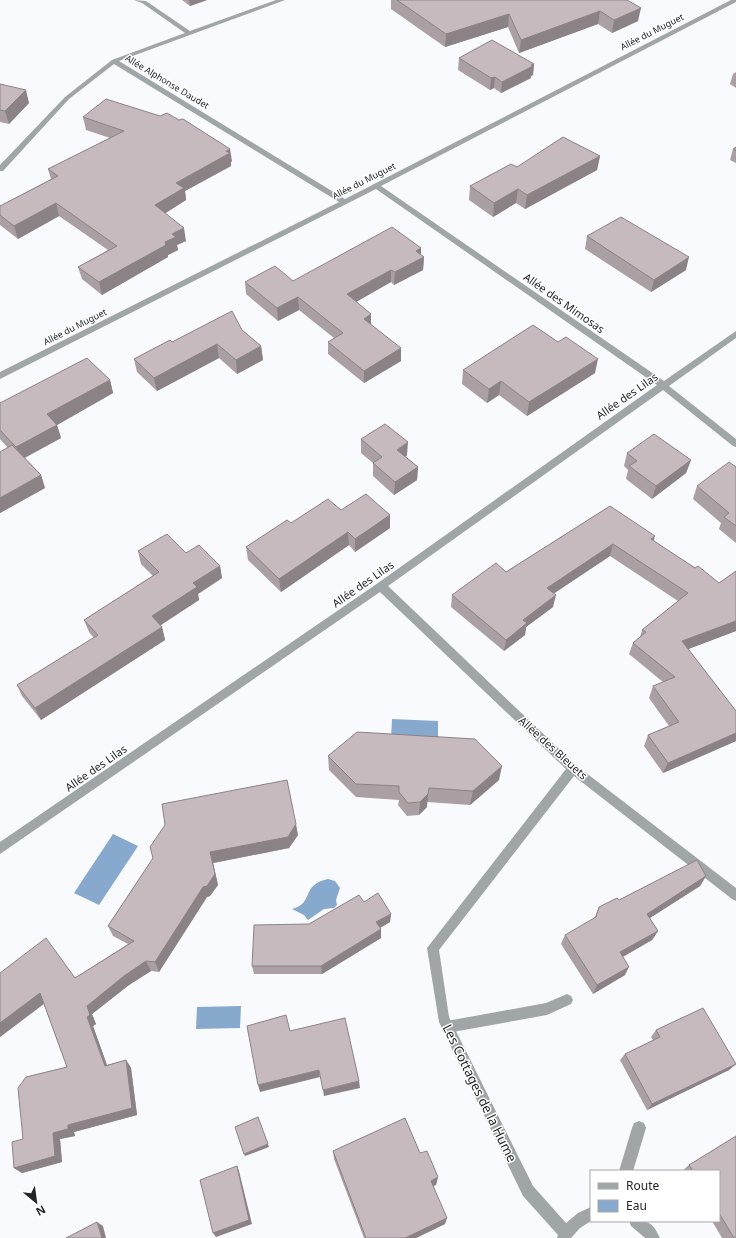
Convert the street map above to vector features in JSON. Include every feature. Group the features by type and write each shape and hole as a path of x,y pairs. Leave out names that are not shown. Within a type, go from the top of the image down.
{"street":[{"path":"137,0 144,2 190,34"},
{"path":"114,61 282,0"},
{"name":"Allée du Muguet","path":"0,376 345,202 736,0"},
{"name":"Allée Alphonse Daudet","path":"0,169 67,98 114,61 345,202"},
{"name":"Allée des Mimosas","path":"376,186 663,385 736,444"},
{"name":"Allée des Lilas","path":"0,849 381,586 736,334"},
{"name":"Allée des Bleuets","path":"381,586 573,769 736,896"},
{"name":"Les Cottages de la Hume","path":"573,769 433,948 443,1018 528,1191 565,1236 579,1220 590,1214"},
{"path":"447,1027 547,1009 567,1000"},
{"path":"626,1170 639,1128"},
{"path":"637,1222 649,1231 653,1238"}],"water":[{"path":"392,719 438,721 438,741 391,739"},
{"path":"113,834 138,846 99,905 74,893"},
{"path":"328,879 335,881 340,888 336,900 337,905 334,908 324,909 308,920 304,915 292,909 303,903 314,885"},
{"path":"241,1006 240,1028 196,1029 197,1007"}],"building":[{"path":"397,0 627,0 641,8 614,20 600,11 521,40 509,14 446,34"},
{"path":"492,40 534,64 531,65 533,66 502,82 495,77 491,78 459,58"},
{"path":"0,84 26,90 5,111 0,110"},
{"path":"106,99 160,116 167,113 179,120 183,119 230,149 226,151 230,153 176,183 184,188 155,205 184,228 172,234 176,237 165,242 166,245 99,282 78,267 117,246 56,203 14,226 0,215 0,206 58,176 48,169 124,131 83,117"},
{"path":"563,137 600,156 527,195 518,189 494,203 470,186 511,164 517,167"},
{"path":"621,217 689,257 654,280 587,236"},
{"path":"392,227 421,248 416,251 424,257 395,272 391,270 347,294 371,314 364,319 401,348 364,371 328,342 343,333 298,297 277,308 245,282 275,266 293,281"},
{"path":"232,311 242,330 261,346 236,360 217,344 154,378 134,359 170,340 172,342"},
{"path":"533,325 558,342 566,337 598,359 529,402 501,381 489,389 463,370"},
{"path":"87,358 110,380 47,414 57,425 16,447 0,430 0,403"},
{"path":"385,424 408,442 397,450 418,467 395,482 373,463 382,457 361,439"},
{"path":"654,434 691,460 656,486 629,466 637,461 627,453"},
{"path":"12,445 41,475 0,498 0,452"},
{"path":"729,462 736,467 736,526 724,517 729,513 697,486"},
{"path":"366,494 390,515 355,539 348,532 279,579 246,547 287,520 291,523 328,499 341,510"},
{"path":"610,506 655,536 651,539 695,568 698,566 719,583 736,571 736,621 682,641 736,711 736,733 668,763 648,735 679,722 653,686 675,677 633,643 646,632 642,630 688,593 613,544 547,588 556,595 523,620 527,623 506,640 452,595 496,563 506,572"},
{"path":"167,534 186,553 199,545 220,566 193,583 197,587 152,616 162,627 35,708 17,685 98,635 84,620 159,572 138,551"},
{"path":"357,732 475,739 502,766 473,791 429,788 428,794 420,802 408,803 399,792 399,786 356,784 328,756"},
{"path":"287,780 296,824 288,837 210,852 215,874 207,886 203,887 155,962 146,961 124,976 87,1006 90,1015 87,1017 105,1066 126,1060 132,1108 68,1125 68,1129 53,1133 55,1156 14,1168 12,1142 23,1139 18,1088 26,1077 67,1067 40,993 0,1023 0,973 46,938 75,978 134,941 108,926 153,858 150,847 165,825 162,804"},
{"path":"697,860 706,876 647,914 658,931 620,952 629,967 597,985 565,935 596,917 599,907 617,898 619,900"},
{"path":"378,893 391,914 376,922 381,929 321,966 252,966 254,925 309,924 359,895 364,902"},
{"path":"703,1008 736,1064 652,1104 625,1054 660,1037 656,1030"},
{"path":"286,1015 290,1031 345,1018 359,1081 323,1090 319,1070 258,1085 247,1026"},
{"path":"258,1117 268,1144 244,1154 235,1127"},
{"path":"405,1118 420,1153 427,1151 438,1177 431,1181 447,1218 405,1238 366,1238 333,1151"},
{"path":"736,1136 736,1238 734,1238 720,1215 720,1170 692,1170 689,1165"},
{"path":"237,1166 249,1220 213,1233 200,1180"},
{"path":"97,1222 102,1238 66,1238"}]}
